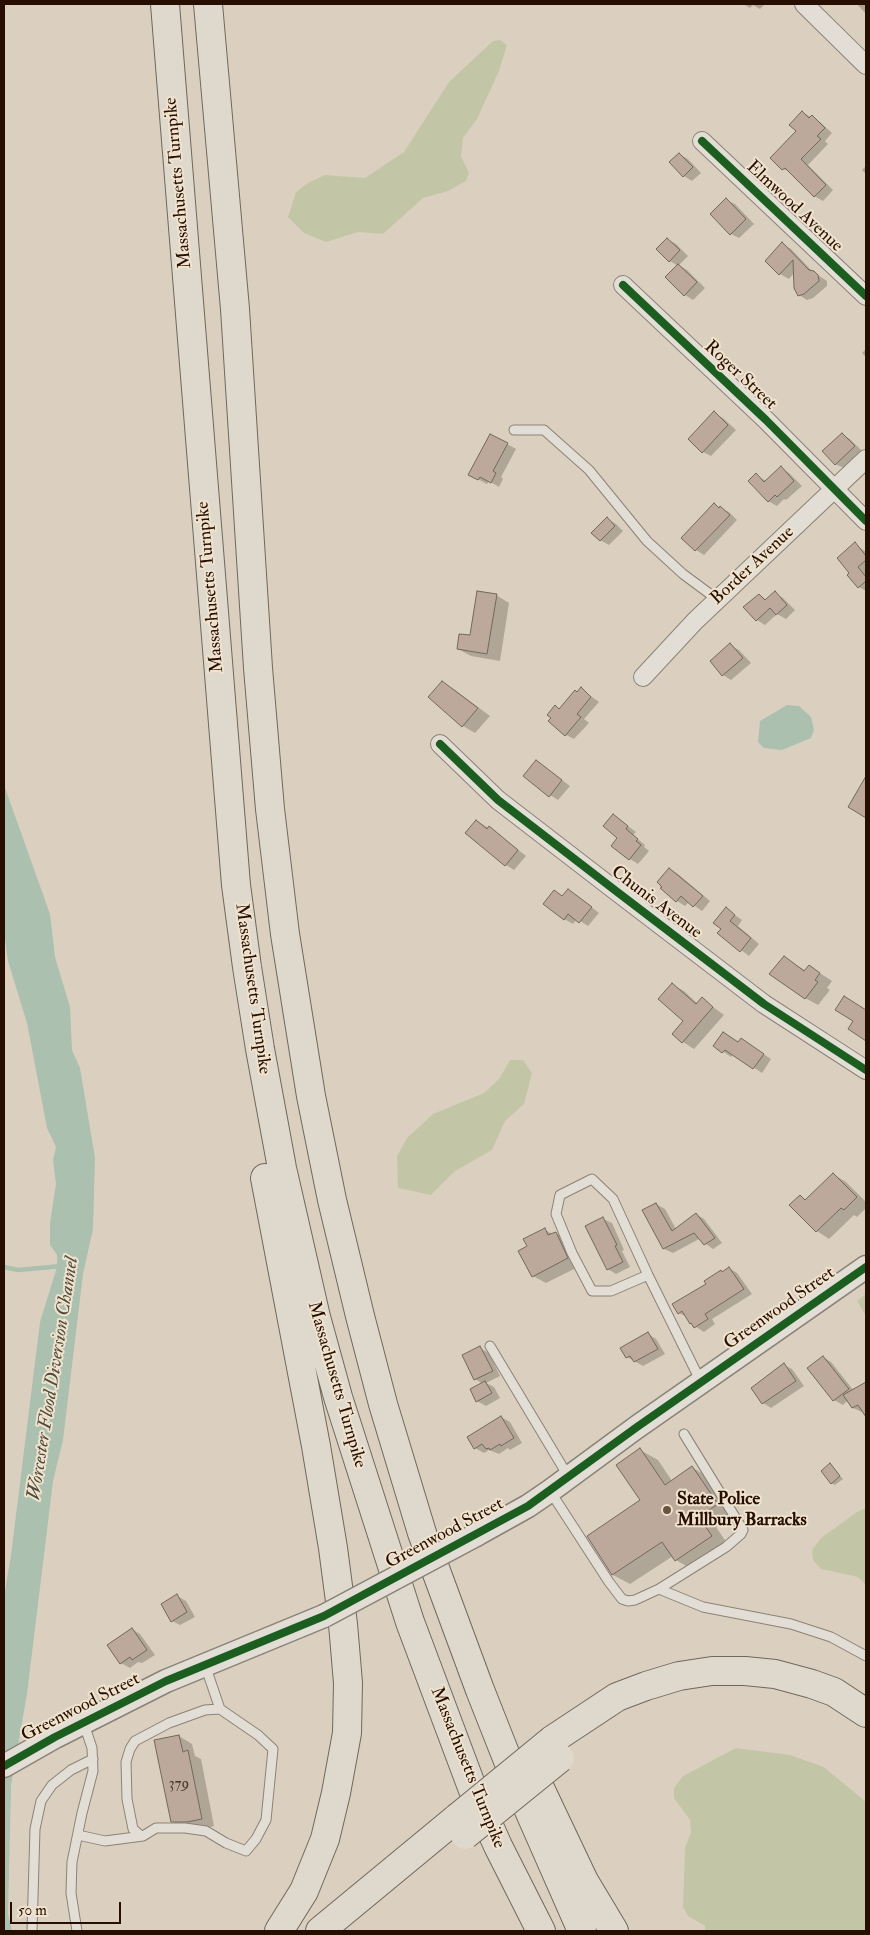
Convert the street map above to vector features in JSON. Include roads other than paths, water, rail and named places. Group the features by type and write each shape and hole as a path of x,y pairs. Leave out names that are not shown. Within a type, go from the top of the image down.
{"highway":[{"name":"Massachusetts Turnpike","path":"165,4 228,801 246,967 266,1089 316,1317 345,1422 410,1622 450,1731 498,1846 541,1931"},
{"path":"208,4 235,309 258,668 270,809 286,944 301,1042 334,1210 383,1404 409,1492 435,1572 516,1781 582,1931"},
{"path":"246,967 251,1051 261,1154 318,1455 344,1624 348,1683 347,1733 325,1839 304,1891 279,1931"},
{"path":"435,1572 472,1634 544,1797 584,1881 614,1931"},
{"path":"344,1931 462,1826 617,1697 679,1676 712,1671 745,1671 775,1674 812,1684 834,1692 866,1713"},
{"path":"556,1749 645,1704 674,1696 745,1688 804,1700 836,1714 866,1734"},
{"path":"320,1931 462,1826"}],"street":[{"path":"804,4 866,65"},
{"name":"Elmwood Avenue","path":"702,141 866,296"},
{"name":"Roger Street","path":"623,285 766,420 866,520"},
{"name":"Border Avenue","path":"643,677 718,600 866,459"},
{"name":"Chunis Avenue","path":"440,744 498,800 616,891 764,1004 866,1070"},
{"name":"Greenwood Street","path":"13,1761 55,1737 166,1681 324,1616 528,1506 866,1267"}],"lane":[{"path":"514,430 544,430 589,470 647,541 683,574 718,600"},
{"path":"648,1275 611,1290 592,1291 572,1253 556,1214 560,1195 592,1179 613,1199 701,1382"},
{"path":"490,1346 568,1476"},
{"path":"550,1491 608,1582 622,1599 628,1601 635,1600 659,1589 726,1547 743,1530 684,1434"},
{"path":"659,1589 703,1607 791,1624 831,1637 866,1656"},
{"path":"78,1835 105,1842 141,1836 156,1828 186,1828 206,1831 226,1843 246,1851 256,1839 266,1820 273,1749 258,1735 220,1709 204,1665"},
{"path":"141,1836 133,1829 127,1799 126,1762 130,1749 135,1741 169,1723 205,1710 220,1709"},
{"path":"77,1931 71,1894 72,1862 93,1771 92,1748 84,1724"},
{"path":"32,1931 35,1829 41,1801 52,1785 71,1770 93,1759"}],"water":[{"path":"787,705 799,706 811,717 814,730 811,738 782,750 764,748 758,742 760,721"},
{"name":"Worcester Flood Diversion Channel","path":"4,785 50,914 55,957 70,1007 72,1050 80,1068 95,1158 93,1229 83,1274 63,1440 53,1481 27,1694 11,1785 8,1914 12,1931 4,1931 4,1597 40,1322 57,1267 57,1255 50,1245 50,1223 56,1184 53,1160 56,1147 47,1128 27,1023 8,961 4,931"}],"waterway":[{"name":"Worcester Flood Diversion Channel","path":"4,1267 18,1270 62,1266"}],"place":[{"name":"State Police Millbury Barracks","path":"667,1510"}]}
